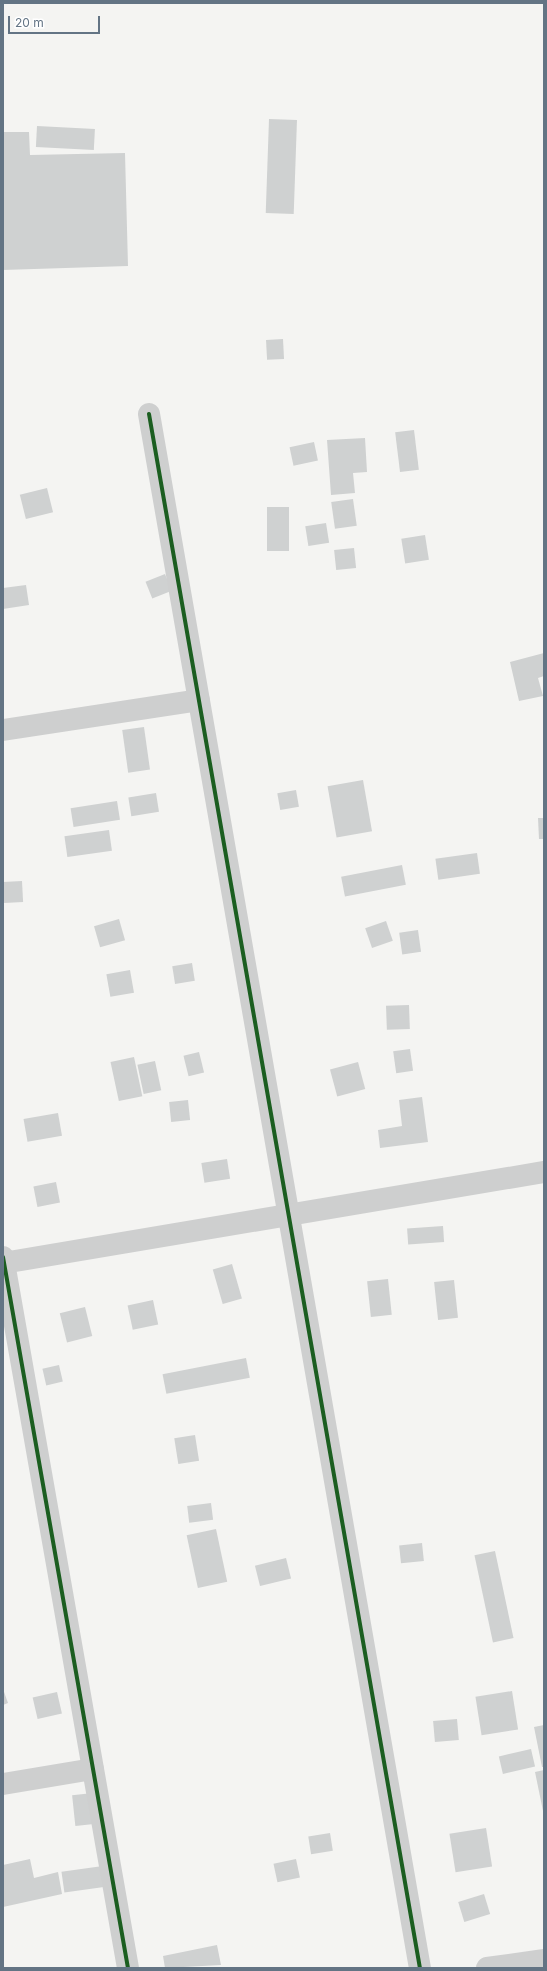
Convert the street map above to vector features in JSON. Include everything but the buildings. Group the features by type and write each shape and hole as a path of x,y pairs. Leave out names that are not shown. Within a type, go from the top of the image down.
{"street":[{"path":"149,414 420,1968"},
{"path":"3,730 199,700"},
{"path":"128,1968 3,1261 544,1172"},
{"path":"3,1784 93,1769"},
{"path":"487,1968 544,1960"}],"cycle path":[{"path":"149,414 420,1968"},
{"path":"3,1257 128,1968"}]}
